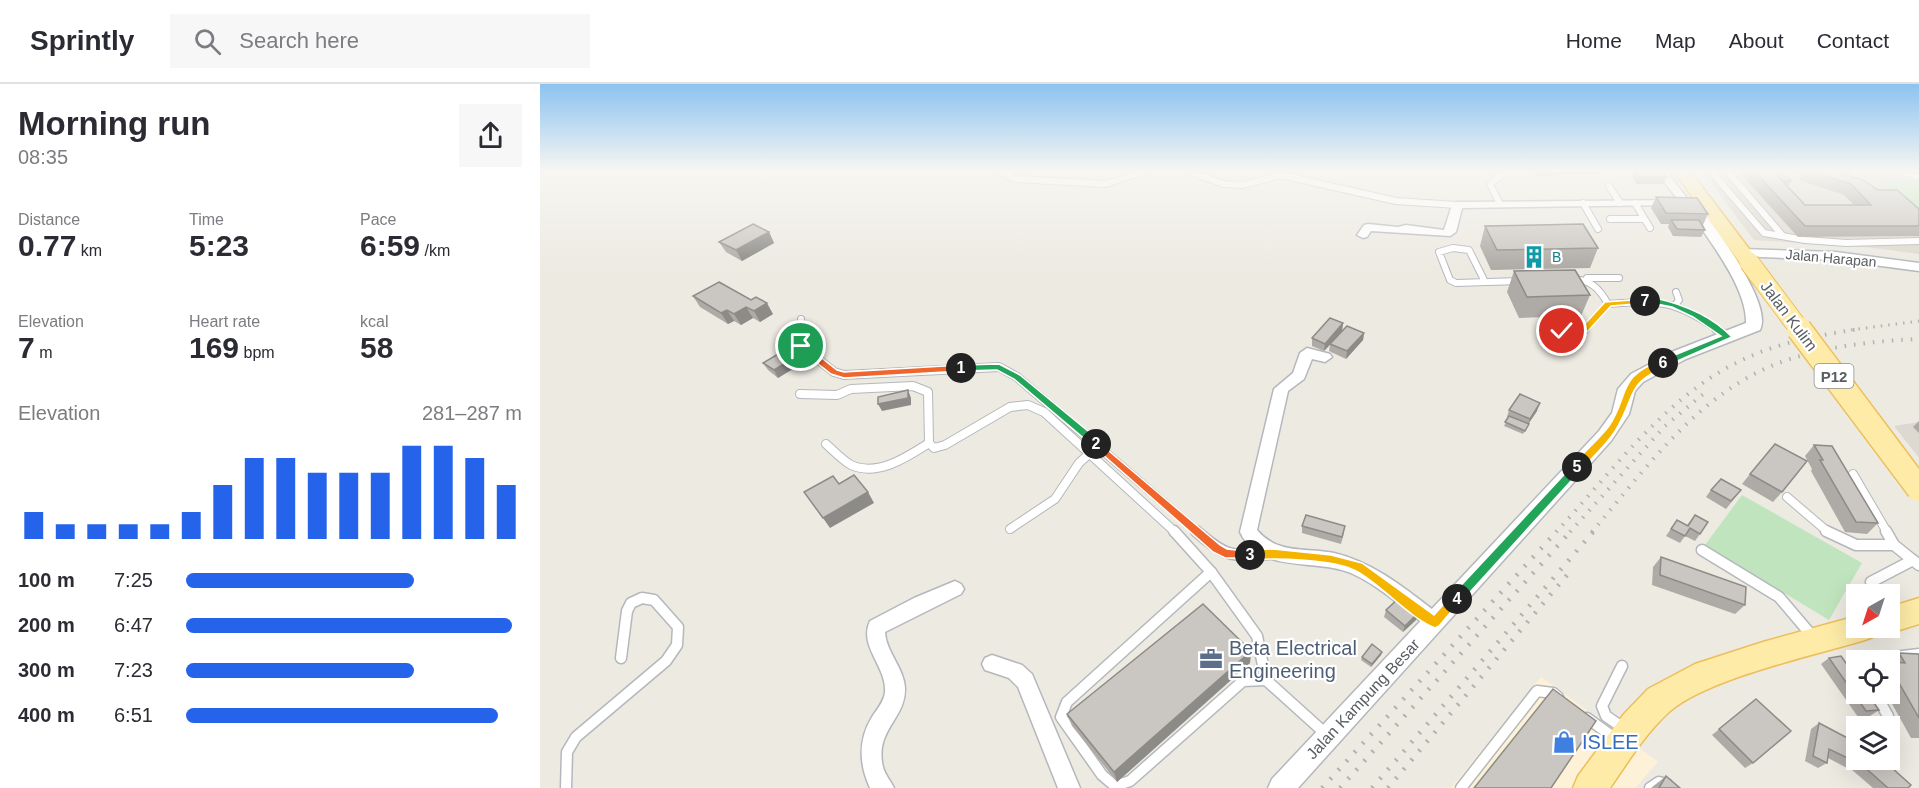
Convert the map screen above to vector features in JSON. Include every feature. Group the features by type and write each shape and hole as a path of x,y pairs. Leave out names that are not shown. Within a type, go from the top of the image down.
{"main road":[{"name":"Jalan Kulim","path":"1716,204 1746,257 1919,489"},
{"path":"1900,617 1919,611"},
{"path":"1590,788 1625,738 1659,700 1695,679 1846,632"}],"street":[{"path":"1362,235 1368,227 1399,231 1406,228 1446,234 1450,232 1457,205 1512,204"},
{"name":"Jalan Kampung Besar","path":"1281,788 1605,436 1620,414 1631,383 1647,371 1680,355 1754,326 1755,314 1732,266 1698,213 1698,207 1703,204"},
{"name":"Jalan Harapan","path":"1746,257 1836,256 1919,267"},
{"path":"1325,357 1307,353 1299,376 1281,389 1248,532 1256,545 1273,554 1331,560 1358,566 1435,622"},
{"path":"883,788 877,781 871,764 876,731 890,711 896,680 875,636 876,627 955,589"},
{"path":"992,664 1015,671 1025,681 1069,788"}],"lane":[{"path":"1440,204 1457,205"},
{"path":"1583,204 1598,229"},
{"path":"1635,204 1650,228"},
{"path":"1738,204 1760,231 1824,241 1919,241"},
{"path":"1755,204 1782,235"},
{"path":"1610,219 1644,219"},
{"path":"1824,241 1836,256"},
{"path":"1485,282 1468,250 1443,249 1439,252 1450,280 1456,283 1485,282 1528,280"},
{"path":"1561,279 1619,278"},
{"path":"1582,279 1596,284 1608,304"},
{"path":"1675,305 1679,300 1676,292"},
{"path":"1562,331 1585,329 1608,304 1655,300 1675,305 1696,315 1728,337"},
{"path":"801,320 801,346 834,372 844,375 999,367 1017,377 1089,437 1216,549 1225,554 1237,556 1273,554"},
{"path":"800,394 837,395 851,389 912,386 922,388 928,392 929,443 934,448 945,445 1010,407 1028,405 1044,412 1168,524 1211,573 1257,636 1266,680 1329,736"},
{"path":"826,444 852,465 868,468 887,465 929,443"},
{"path":"1010,529 1059,495 1069,482 1076,463 1090,453"},
{"path":"1853,474 1894,545 1916,563 1871,582"},
{"path":"1787,497 1820,526 1846,542 1857,545 1894,545"},
{"path":"1702,550 1779,597 1816,641"},
{"path":"1211,573 1067,702 1061,717 1102,775 1115,786 1130,781 1243,681 1266,680"},
{"path":"566,788 567,752 576,736 666,661 677,645 678,627 654,600 642,598 631,603 627,611 621,658"},
{"path":"1900,656 1919,654"},
{"path":"1622,666 1602,706 1606,716 1625,738"},
{"path":"1461,788 1537,691 1553,693 1574,709 1625,738"},
{"path":"1881,704 1888,716"},
{"path":"1650,788 1659,782 1670,785"}],"shaded area":[{"path":"1727,204 1919,204 1919,254 1866,247 1754,240"},
{"path":"1919,422 1919,458 1894,426"},
{"path":"1541,677 1658,762 1635,788 1451,788"}],"green space":[{"path":"1905,204 1919,204 1919,216"},
{"path":"1742,495 1862,563 1850,584 1846,584 1846,591 1829,620 1705,545"}],"building":[{"path":"1660,204 1701,204 1708,214 1666,213"},
{"path":"1784,204 1913,204 1919,209 1919,226 1805,226"},
{"path":"1671,220 1699,220 1705,230 1677,229"},
{"path":"753,224 769,232 736,250 719,242"},
{"path":"1583,224 1598,248 1497,250 1485,226"},
{"path":"1575,270 1590,295 1527,297 1514,271"},
{"path":"719,282 751,300 756,297 767,303 754,311 746,307 734,314 727,310 721,313 693,296"},
{"path":"1330,318 1343,323 1325,344 1312,338"},
{"path":"1347,326 1364,333 1347,351 1330,344"},
{"path":"790,347 800,354 774,370 763,363"},
{"path":"908,390 908,398 878,404 878,397"},
{"path":"1520,394 1540,403 1530,419 1509,410"},
{"path":"1509,416 1529,424 1525,431 1505,422"},
{"path":"1775,444 1807,461 1782,492 1750,474"},
{"path":"1814,445 1832,446 1878,523 1856,522 1820,460 1823,460"},
{"path":"854,475 868,492 823,518 804,492 833,476 839,484"},
{"path":"1721,479 1741,490 1731,501 1711,490"},
{"path":"1306,515 1345,526 1342,537 1302,526"},
{"path":"1695,515 1708,522 1700,534 1690,528 1685,536 1671,529 1677,520 1688,526"},
{"path":"1661,557 1746,587 1745,605 1660,575"},
{"path":"1399,598 1418,613 1405,626 1386,610"},
{"path":"1203,604 1251,651 1114,772 1067,714"},
{"path":"1372,644 1382,652 1372,664 1362,657"},
{"path":"1900,653 1919,654 1919,718 1900,685 1900,663 1905,663"},
{"path":"1841,656 1846,663 1846,682 1829,658"},
{"path":"1553,689 1596,721 1551,788 1474,788"},
{"path":"1756,699 1791,731 1753,763 1719,729"},
{"path":"1861,704 1875,704 1879,710 1866,711"},
{"path":"1819,723 1846,737 1846,757 1829,749 1827,763 1813,756"},
{"path":"1868,770 1894,770 1911,785 1908,788 1888,788"},
{"path":"1666,776 1680,788 1659,788"}],"railway":[{"path":"1851,330 1919,321"},
{"path":"1556,532 1639,439 1685,396 1710,378 1751,356 1781,345 1860,329"},
{"path":"1592,532 1678,433 1701,411 1754,374 1784,361 1834,348 1919,339"},
{"path":"1570,532 1665,426 1708,390"},
{"path":"1322,788 1557,531"},
{"path":"1340,788 1571,531"},
{"path":"1372,788 1594,531"},
{"path":"1388,788 1567,575"}],"place":[{"name":"B","path":"1534,257"},
{"name":"Beta Electrical Engineering","path":"1211,659"},
{"name":"ISLEE","path":"1564,742"}],"route":[{"path":"801,346 834,372 844,375 999,367 1017,377 1089,437 1216,549 1225,554 1237,556 1273,554 1331,560 1358,566 1435,622 1614,426 1631,383 1647,371 1680,355 1728,337 1696,315 1675,305 1655,300 1608,304 1585,329 1562,331"}]}
